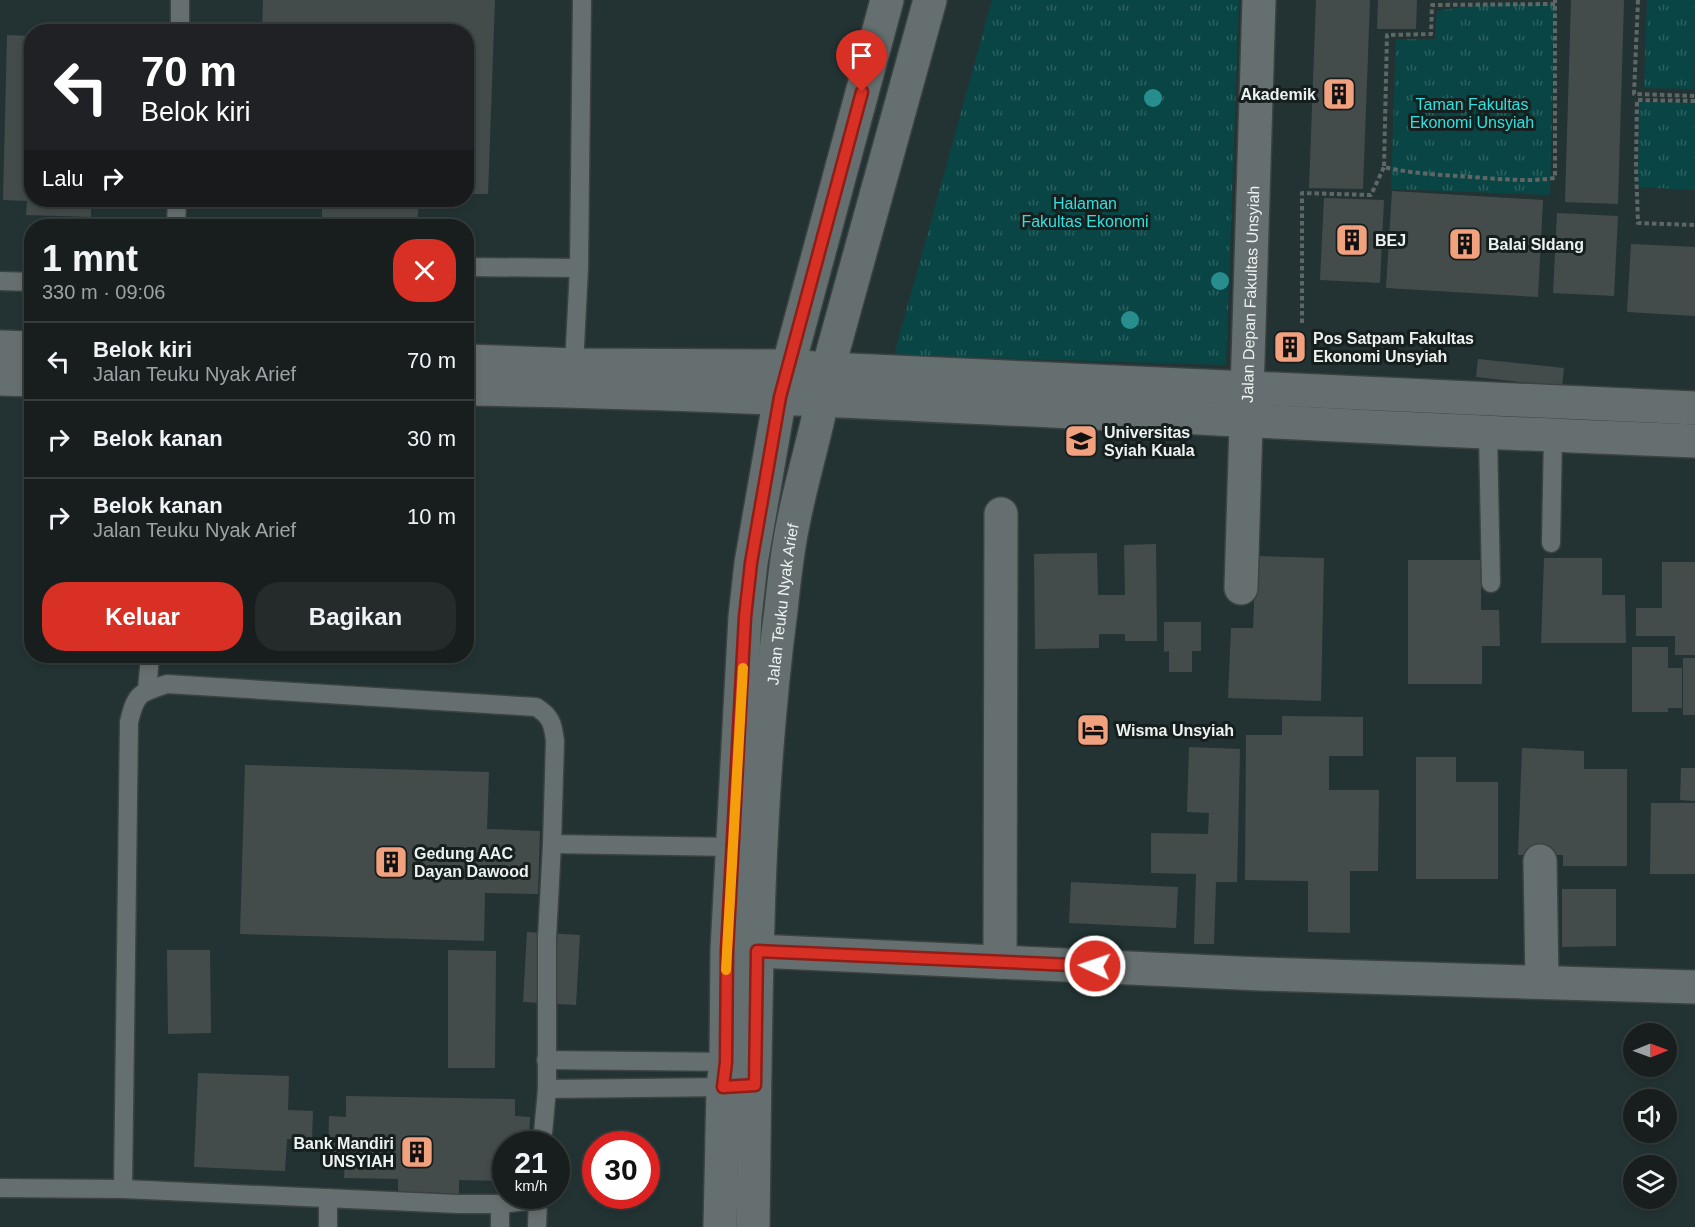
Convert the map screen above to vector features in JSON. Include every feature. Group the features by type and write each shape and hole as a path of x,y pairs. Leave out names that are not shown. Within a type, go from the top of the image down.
{"street":[{"name":"Jalan Teuku Nyak Arief","path":"753,1227 727,950 745,617 751,563 780,397 887,0"},
{"name":"Jalan Teuku Nyak Arief","path":"720,1227 757,951 759,872 770,708 793,524 826,385 930,0"},
{"name":"Jalan Depan Fakultas Unsyiah","path":"1240,588 1259,0"},
{"path":"0,347 24,348"},
{"path":"474,361 574,365 789,366 826,385 1246,420 1695,441"},
{"path":"0,379 24,380"},
{"path":"474,389 780,397 826,385 1247,387 1695,408"},
{"path":"1000,962 1001,514"},
{"path":"1540,861 1542,982"},
{"path":"757,951 1260,974 1695,987"}],"lane":[{"path":"180,0 180,24"},
{"path":"574,365 579,268 582,0"},
{"path":"474,267 579,268"},
{"path":"0,281 24,282"},
{"path":"1488,433 1491,583"},
{"path":"1551,543 1553,435"},
{"path":"147,691 149,663"},
{"path":"123,1189 129,722 134,701 147,691 167,684 536,707 547,714 553,727 555,741 546,938 547,1089 543,1131"},
{"path":"552,844 733,847"},
{"path":"546,1059 740,1074"},
{"path":"547,1089 740,1074"},
{"path":"0,1188 123,1189 492,1204"},
{"path":"328,1198 328,1227"},
{"path":"500,1209 500,1227"},
{"path":"537,1227 538,1209"}],"path":[{"path":"1638,0 1634,94 1695,96"},
{"path":"1302,322 1302,193 1371,195 1384,167 1387,34 1431,34 1432,5 1555,2 1555,178 1533,181 1455,176 1401,171 1384,167"},
{"path":"1695,101 1637,100 1636,167 1638,223 1695,225"}],"shaded area":[{"name":"Universitas Syiah Kuala","path":"0,0 1695,0 1695,1227 0,1227"}],"green space":[{"name":"Halaman Fakultas Ekonomi","path":"992,0 1239,0 1226,365 894,355"},
{"path":"1647,0 1695,0 1694,89 1644,88"},
{"name":"Taman Fakultas Ekonomi Unsyiah","path":"1484,4 1555,4 1550,195 1391,189 1396,39 1435,39 1437,11"},
{"path":"1639,101 1695,103 1695,190 1638,187"}],"building":[{"path":"263,0 495,0 488,194 474,194 474,24 262,24"},
{"name":"Akademik","path":"1316,0 1370,0 1363,189 1309,188"},
{"path":"1378,0 1417,0 1416,29 1377,29"},
{"path":"1571,0 1624,0 1618,204 1565,202"},
{"path":"7,35 24,36 24,201 3,200"},
{"name":"Balai SIdang","path":"1392,191 1543,200 1538,297 1386,288"},
{"name":"BEJ","path":"1324,198 1384,200 1380,283 1320,280"},
{"path":"27,207 91,207 91,217 26,215"},
{"path":"322,207 418,207 418,219 322,219"},
{"path":"1557,213 1618,216 1614,296 1553,293"},
{"path":"1631,244 1695,247 1695,316 1627,312"},
{"name":"Pos Satpam Fakultas Ekonomi Unsyiah","path":"1278,336 1303,338 1301,358 1277,356"},
{"path":"1478,359 1564,368 1562,387 1476,377"},
{"path":"1156,544 1157,641 1125,641 1125,634 1099,634 1099,648 1035,649 1034,554 1097,553 1098,595 1125,595 1124,545"},
{"path":"1256,556 1324,558 1321,701 1228,698 1231,628 1253,628"},
{"path":"1544,558 1602,558 1602,595 1625,595 1626,643 1541,643"},
{"path":"1408,560 1481,560 1481,610 1499,610 1500,646 1482,646 1482,684 1408,684"},
{"path":"1662,562 1695,562 1695,655 1675,655 1675,636 1636,636 1636,608 1662,608"},
{"path":"1164,622 1201,622 1201,651 1192,651 1192,672 1169,672 1169,651 1164,652"},
{"path":"1632,647 1668,647 1668,668 1682,668 1682,708 1668,708 1668,712 1632,712"},
{"path":"1683,658 1695,658 1695,715 1683,715"},
{"path":"1282,716 1363,717 1363,756 1329,756 1329,790 1379,790 1378,871 1350,871 1350,933 1308,932 1308,881 1245,880 1246,735 1282,735"},
{"path":"1189,747 1240,749 1237,882 1216,882 1214,944 1194,944 1196,874 1151,873 1151,833 1208,834 1209,813 1187,812"},
{"path":"1522,748 1584,751 1584,769 1627,769 1627,866 1563,866 1563,855 1518,855"},
{"path":"1416,757 1456,757 1456,782 1498,782 1498,879 1416,879"},
{"name":"Gedung AAC Dayan Dawood","path":"245,765 489,772 487,829 540,831 538,894 485,893 484,941 240,934"},
{"path":"1681,768 1695,768 1695,801 1680,800"},
{"path":"1651,803 1695,803 1695,874 1650,874"},
{"path":"1071,882 1178,887 1176,928 1069,923"},
{"path":"1562,889 1616,889 1616,946 1562,947"},
{"path":"527,932 580,935 576,1005 523,1002"},
{"path":"167,950 210,950 211,1033 168,1034"},
{"path":"448,950 496,951 495,1068 448,1068"},
{"path":"198,1073 289,1076 288,1110 313,1111 312,1140 287,1139 285,1171 194,1167"},
{"name":"Bank Mandiri UNSYIAH","path":"346,1096 515,1099 515,1116 530,1117 529,1131 492,1131 492,1181 459,1180 459,1195 398,1194 398,1179 344,1178 345,1159 328,1159 329,1116 346,1117"}],"slow traffic":[{"path":"726,970 743,668"}],"place":[{"name":"Akademik","path":"1339,94"},
{"name":"BEJ","path":"1352,240"},
{"name":"Balai SIdang","path":"1465,244"},
{"name":"Pos Satpam Fakultas Ekonomi Unsyiah","path":"1290,347"},
{"name":"Universitas Syiah Kuala","path":"1081,441"},
{"name":"Wisma Unsyiah","path":"1093,730"},
{"name":"Gedung AAC Dayan Dawood","path":"391,862"},
{"name":"Bank Mandiri UNSYIAH","path":"417,1152"}],"route":[{"path":"862,92 780,397 751,563 745,617 727,950 726,1062 723,1087 755,1085 757,951 1095,966"}]}
